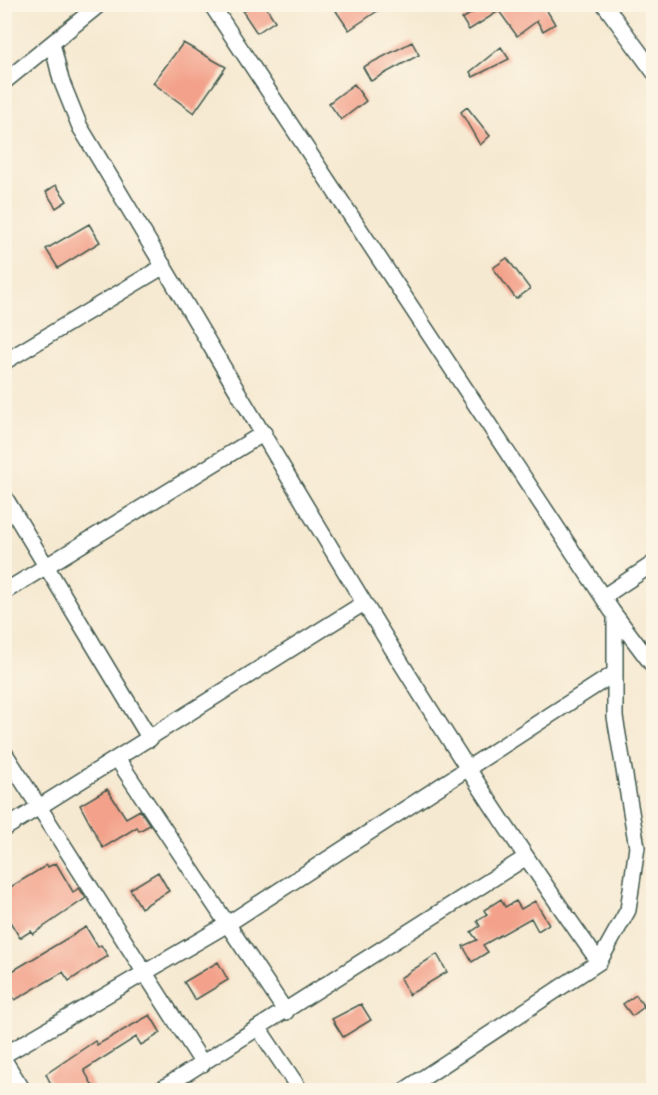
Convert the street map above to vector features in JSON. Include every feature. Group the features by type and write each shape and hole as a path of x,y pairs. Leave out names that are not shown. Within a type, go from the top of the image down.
{"street":[{"path":"4,82 100,4"},
{"path":"211,4 615,615 654,667"},
{"path":"604,4 654,72"},
{"path":"52,43 61,80 80,128 364,603 525,858 599,962"},
{"path":"4,362 164,266"},
{"path":"4,592 264,433"},
{"path":"4,496 150,739"},
{"path":"603,597 654,563"},
{"path":"4,829 118,760 364,603"},
{"path":"405,1090 599,962 628,909 637,847 618,745 614,692 615,615"},
{"path":"4,1055 145,975 226,925 615,673"},
{"path":"4,752 203,1064"},
{"path":"118,760 286,1012"},
{"path":"160,1090 525,858"},
{"path":"259,1029 300,1090"},
{"path":"4,1060 23,1090"}],"building":[{"path":"254,4 264,4 275,21 257,33 243,12"},
{"path":"388,4 349,30 336,11 346,5"},
{"path":"486,4 543,4 555,24 543,31 537,21 517,36 499,11 469,30 462,19"},
{"path":"412,42 419,55 371,81 363,67"},
{"path":"183,43 226,67 194,113 153,83"},
{"path":"501,47 509,59 473,77 470,72"},
{"path":"354,84 366,101 341,120 329,103"},
{"path":"467,107 490,136 480,145 461,112"},
{"path":"56,185 67,201 56,208 46,192"},
{"path":"89,224 100,242 58,268 46,249"},
{"path":"507,258 530,289 516,299 493,268"},
{"path":"107,789 126,818 140,810 150,825 139,831 137,827 103,848 80,805"},
{"path":"56,863 73,892 79,888 86,898 33,934 31,931 20,938 4,912 4,891 47,865 48,867"},
{"path":"158,872 169,891 141,908 130,889"},
{"path":"501,899 505,907 516,901 521,909 535,901 549,924 538,931 531,918 483,945 488,952 472,962 463,946 477,940 471,932 480,926 477,921 487,915 484,910"},
{"path":"86,927 98,947 101,945 108,956 69,981 63,972 15,1000 9,990 4,993 4,976"},
{"path":"437,954 447,972 409,995 400,978"},
{"path":"218,962 228,980 195,1000 184,982"},
{"path":"636,995 644,1007 632,1016 623,1004"},
{"path":"361,1004 371,1020 343,1037 332,1019"},
{"path":"150,1015 161,1033 141,1045 136,1037 84,1070 95,1090 54,1090 46,1074 95,1041 97,1045"}]}
